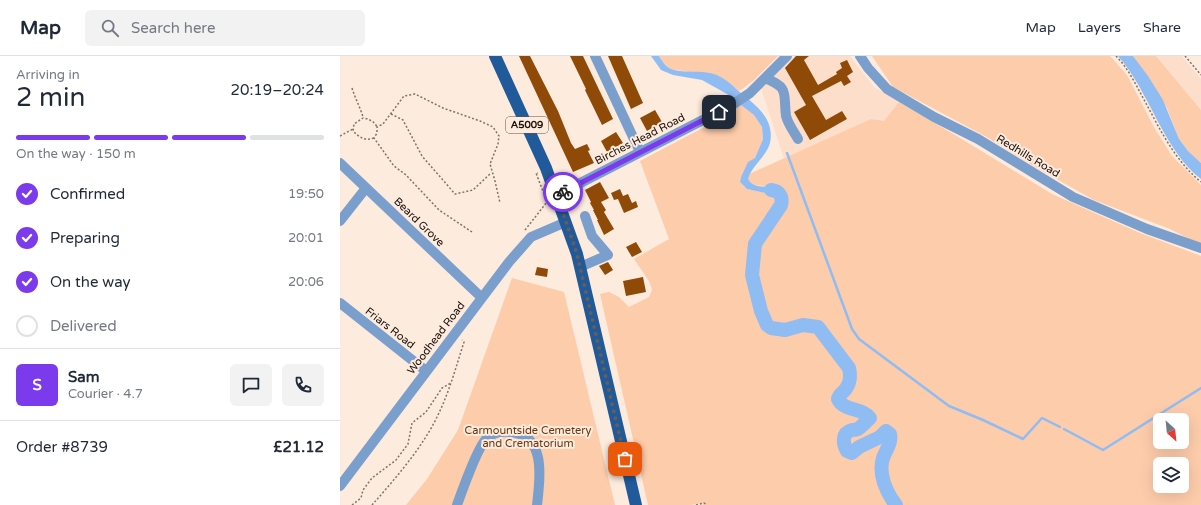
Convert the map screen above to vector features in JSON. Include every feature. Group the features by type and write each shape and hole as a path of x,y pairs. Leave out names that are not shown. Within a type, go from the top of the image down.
{"main road":[{"name":"A5009","path":"496,56 546,168 566,222 580,267 636,505"}],"street":[{"path":"594,56 640,152"},
{"name":"Birches Head Road","path":"557,195 732,106 750,93 787,56"},
{"name":"Redhills Road","path":"860,56 868,68 887,89 934,117 978,139 1073,197 1147,229 1201,248"},
{"path":"765,78 775,82 784,90 786,116 798,139"},
{"name":"Beard Grove","path":"340,163 481,298"},
{"path":"340,221 366,188"},
{"path":"580,267 608,255 592,236 584,216"},
{"name":"Woodhead Road","path":"340,486 509,262 531,237 566,222"},
{"name":"Friars Road","path":"342,308 426,371"},
{"path":"457,505 483,442 493,434 502,431 520,433 526,436 537,452 540,465 540,483 537,505"}],"path":[{"path":"1116,56 1128,71 1182,164 1201,182"},
{"path":"1185,56 1201,75"},
{"path":"352,88 363,118"},
{"path":"377,127 383,124 404,96 415,94 443,108 493,127 499,136 498,144 490,164 496,181 500,203"},
{"path":"391,114 403,120 422,156 456,194 473,190 492,172"},
{"path":"363,118 370,119 376,124 377,127 377,133 374,138 369,140 360,138 353,131 354,124 363,118"},
{"path":"340,136 354,129"},
{"path":"374,138 394,166 406,175 439,210 472,232"},
{"path":"523,232 547,202 536,173 546,168"},
{"path":"372,505 395,480 437,417 451,383 464,342 455,332"},
{"path":"352,505 361,498 363,490 372,478 396,460 408,444 412,423 426,412 442,388 451,383"},
{"path":"696,505 704,503 707,505"}],"shaded area":[{"path":"796,56 850,56 874,87 899,102 884,122 871,119 784,159 761,88 782,64"},
{"path":"1156,56 1182,56 1201,79 1201,110"}],"green space":[{"path":"659,56 778,56 753,81 739,91 719,76 670,69"},
{"path":"872,56 1110,56 1127,75 1155,129 1172,156 1201,185 1201,245 1170,229 1094,200 1035,167 985,136 893,87"},
{"path":"1133,56 1156,56 1201,110 1201,163 1188,151 1179,139 1167,108"},
{"path":"899,102 1052,194 1140,233 1201,256 1201,505 703,505 702,503 691,505 648,505 600,294 609,292 619,297 629,307 649,297 652,290 649,281 634,259 669,239 640,161 718,120 741,104 754,115 762,127 763,139 755,158 748,163 740,182 747,189 775,195 778,199 778,203 786,201 770,188 756,185 749,181 747,178 749,174 871,119 884,121"},
{"name":"Carmountside Cemetery and Crematorium","path":"512,278 564,292 615,505 406,505 427,479 458,430"}],"water":[{"path":"651,56 659,56 671,69 708,73 719,76 759,108 770,127 770,143 748,179 755,185 781,190 785,194 786,201 778,203 778,199 775,195 747,189 740,182 748,162 755,158 763,139 762,127 754,115 727,94 702,80 673,75 661,70"},
{"path":"1118,56 1133,56 1148,76 1163,100 1179,139 1188,151 1201,163 1201,179 1176,153 1139,86"}],"building":[{"path":"519,56 530,56 558,111 571,143 575,149 587,144 590,150 588,151 594,163 573,172"},
{"path":"570,56 583,56 613,119 602,125"},
{"path":"608,56 622,56 643,103 631,109"},
{"path":"796,56 809,56 804,60 818,85 837,74 836,72 842,68 840,63 847,60 853,72 847,76 851,82 844,86 841,81 812,96 826,120 842,111 847,119 810,140 794,112 806,105 785,68"},
{"path":"655,110 662,122 647,131 640,118"},
{"path":"616,132 623,143 607,152 601,141"},
{"path":"600,182 609,198 601,202 606,210 604,212 614,229 604,235 585,190"},
{"path":"620,189 623,196 628,194 632,203 636,201 638,207 624,213 618,199 614,200 611,193"},
{"path":"636,242 642,252 632,257 626,247"},
{"path":"608,262 613,270 605,275 599,266"},
{"path":"537,267 548,269 547,277 535,275"},
{"path":"643,277 646,292 626,296 623,281"}],"waterway":[{"path":"787,153 852,329 859,339 949,406 1023,439 1042,418 1060,427"},
{"path":"771,190 779,193 782,199 781,205 755,244 752,275 761,311 767,325 771,328 785,330 803,325 818,327 849,368 849,383 838,399 844,406 862,412 870,418 858,429 848,431 844,439 847,451 852,453 859,447 880,437 886,431 890,434 890,440 883,458 882,476 886,489 896,505"},
{"path":"1064,429 1103,450 1201,388"}],"way so far":[{"path":"563,192 557,195 577,254 625,459"}],"route":[{"path":"563,192 719,112"}]}
